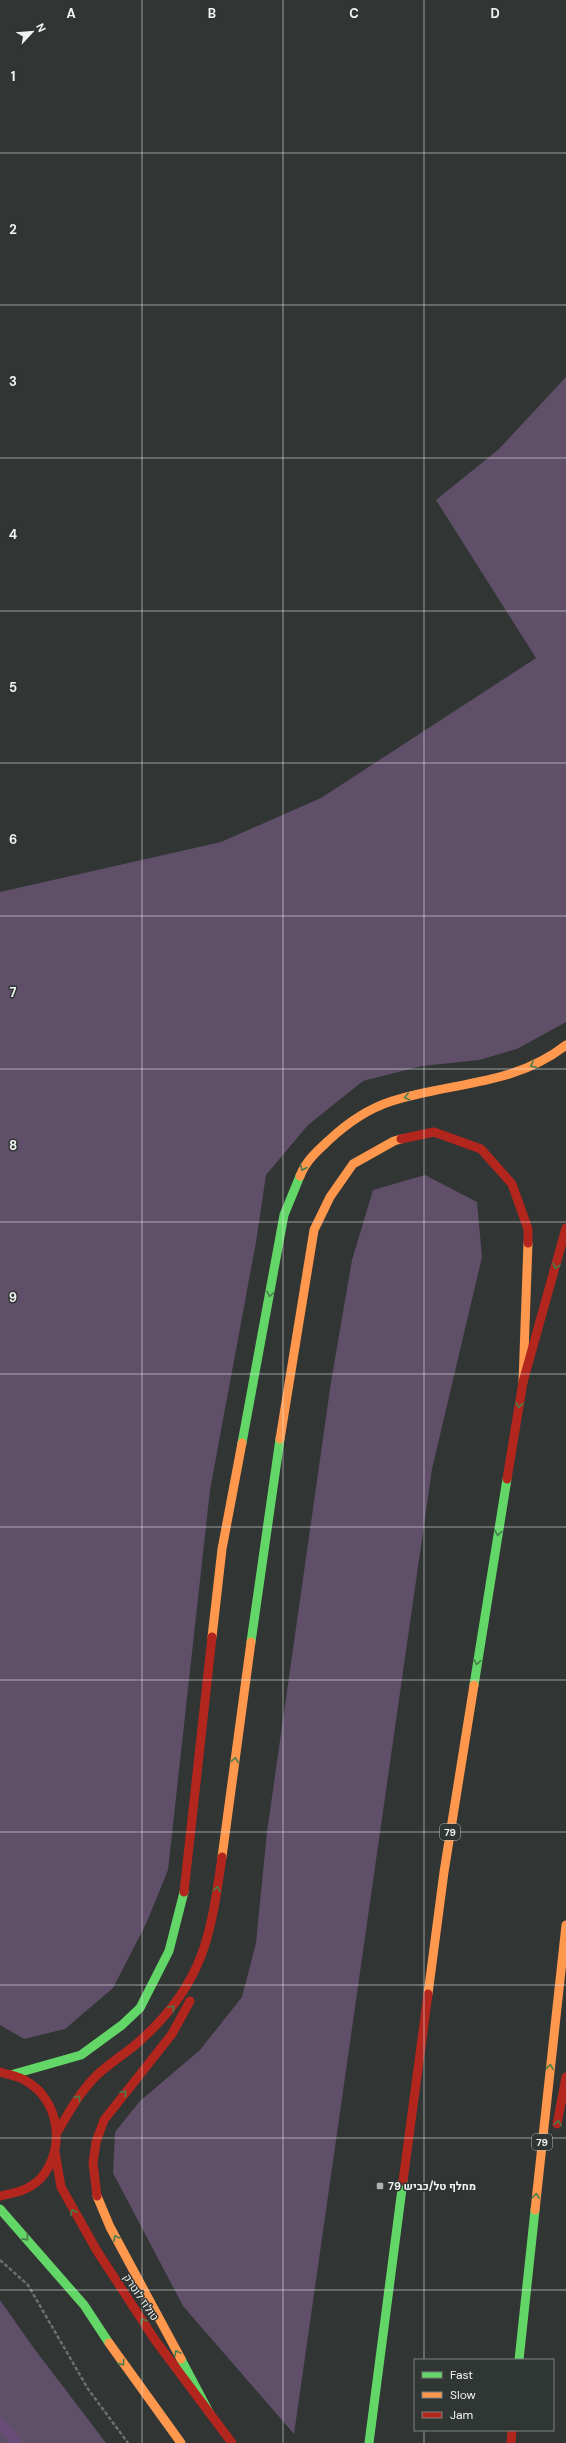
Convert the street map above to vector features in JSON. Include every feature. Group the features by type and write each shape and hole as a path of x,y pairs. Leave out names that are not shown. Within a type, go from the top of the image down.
{"main road":[{"path":"14,2074 81,2055 122,2025 140,2008 169,1951 184,1894 222,1549 284,1216 305,1163 349,1122 392,1101 509,1076 556,1053 566,1045"},
{"path":"209,2412 110,2227 96,2190 93,2163 96,2142 104,2120 172,2034 201,1977 216,1898 274,1475 314,1230 330,1197 353,1164 394,1141 434,1132 481,1149 512,1184 528,1229 523,1382"},
{"name":"79","path":"369,2443 444,1872 523,1382 566,1228"},
{"name":"79","path":"519,2359 566,1925"},
{"path":"58,2131 78,2096 96,2076 138,2044 158,2025 182,1996 198,1966 209,1937"},
{"path":"0,2072 14,2074 31,2082 45,2095 54,2112 58,2131 55,2152 48,2168 36,2181 22,2191 0,2196"},
{"path":"556,2132 566,2077"},
{"name":"טולוז לוטרק","path":"55,2152 61,2187 74,2214 155,2340 232,2443"},
{"path":"523,2313 550,2163"},
{"path":"0,2209 84,2305 122,2363 181,2443"},
{"path":"511,2443 512,2431"}],"path":[{"path":"0,2260 28,2286 88,2389 128,2443"}],"shaded area":[{"path":"566,377 566,1022 517,1049 479,1060 422,1066 363,1081 308,1125 266,1175 256,1242 210,1490 168,1870 146,1924 113,1988 65,2029 24,2039 0,2025 0,892 221,842 321,798 536,658 436,500 499,449"},
{"path":"425,1175 477,1202 482,1257 432,1469 294,2434 183,2306 113,2173 115,2132 140,2101 200,2050 242,1997 256,1943 267,1832 331,1382 352,1260 373,1190"},
{"path":"0,2300 33,2347 106,2443 0,2443"}],"waterway":[{"path":"0,2422 17,2443"}],"traffic: fast":[{"path":"242,1443 284,1215 300,1176"},
{"path":"251,1642 280,1439"},
{"path":"474,1685 507,1479"},
{"path":"14,2074 81,2055 122,2025 140,2008 169,1951 184,1892"},
{"path":"369,2443 403,2181"},
{"path":"0,2209 84,2305 109,2343"},
{"path":"519,2359 535,2210"},
{"path":"181,2359 209,2412"}],"traffic: slow":[{"path":"300,1176 308,1161 328,1141 350,1123 374,1108 414,1095 504,1076 546,1058 566,1045"},
{"path":"280,1439 314,1230 330,1197 353,1164 394,1141 401,1139"},
{"path":"523,1382 528,1243"},
{"path":"212,1637 222,1549 242,1443"},
{"path":"222,1857 251,1642"},
{"path":"428,1994 444,1872 474,1685"},
{"path":"535,2210 566,1925"},
{"path":"97,2196 110,2227 181,2359"},
{"path":"109,2343 181,2443"}],"traffic: jam":[{"path":"401,1139 434,1132 481,1149 512,1184 528,1229 528,1243"},
{"path":"507,1479 523,1382 566,1228"},
{"path":"184,1892 212,1637"},
{"path":"58,2131 75,2102 90,2082 101,2071 138,2043 180,1997 192,1976 208,1933 214,1910 222,1857"},
{"path":"403,2181 428,1994"},
{"path":"97,2196 93,2163 96,2142 104,2120 172,2034 190,2001"},
{"path":"0,2072 23,2079 37,2089 46,2100 52,2112 56,2126 54,2153 49,2166 41,2178 27,2188 0,2196"},
{"path":"557,2124 566,2077"},
{"path":"55,2152 61,2187 97,2251 155,2340 232,2443"},
{"path":"511,2443 512,2431"}],"place":[{"name":"מחלף טל/כביש 79","path":"380,2186"}]}
